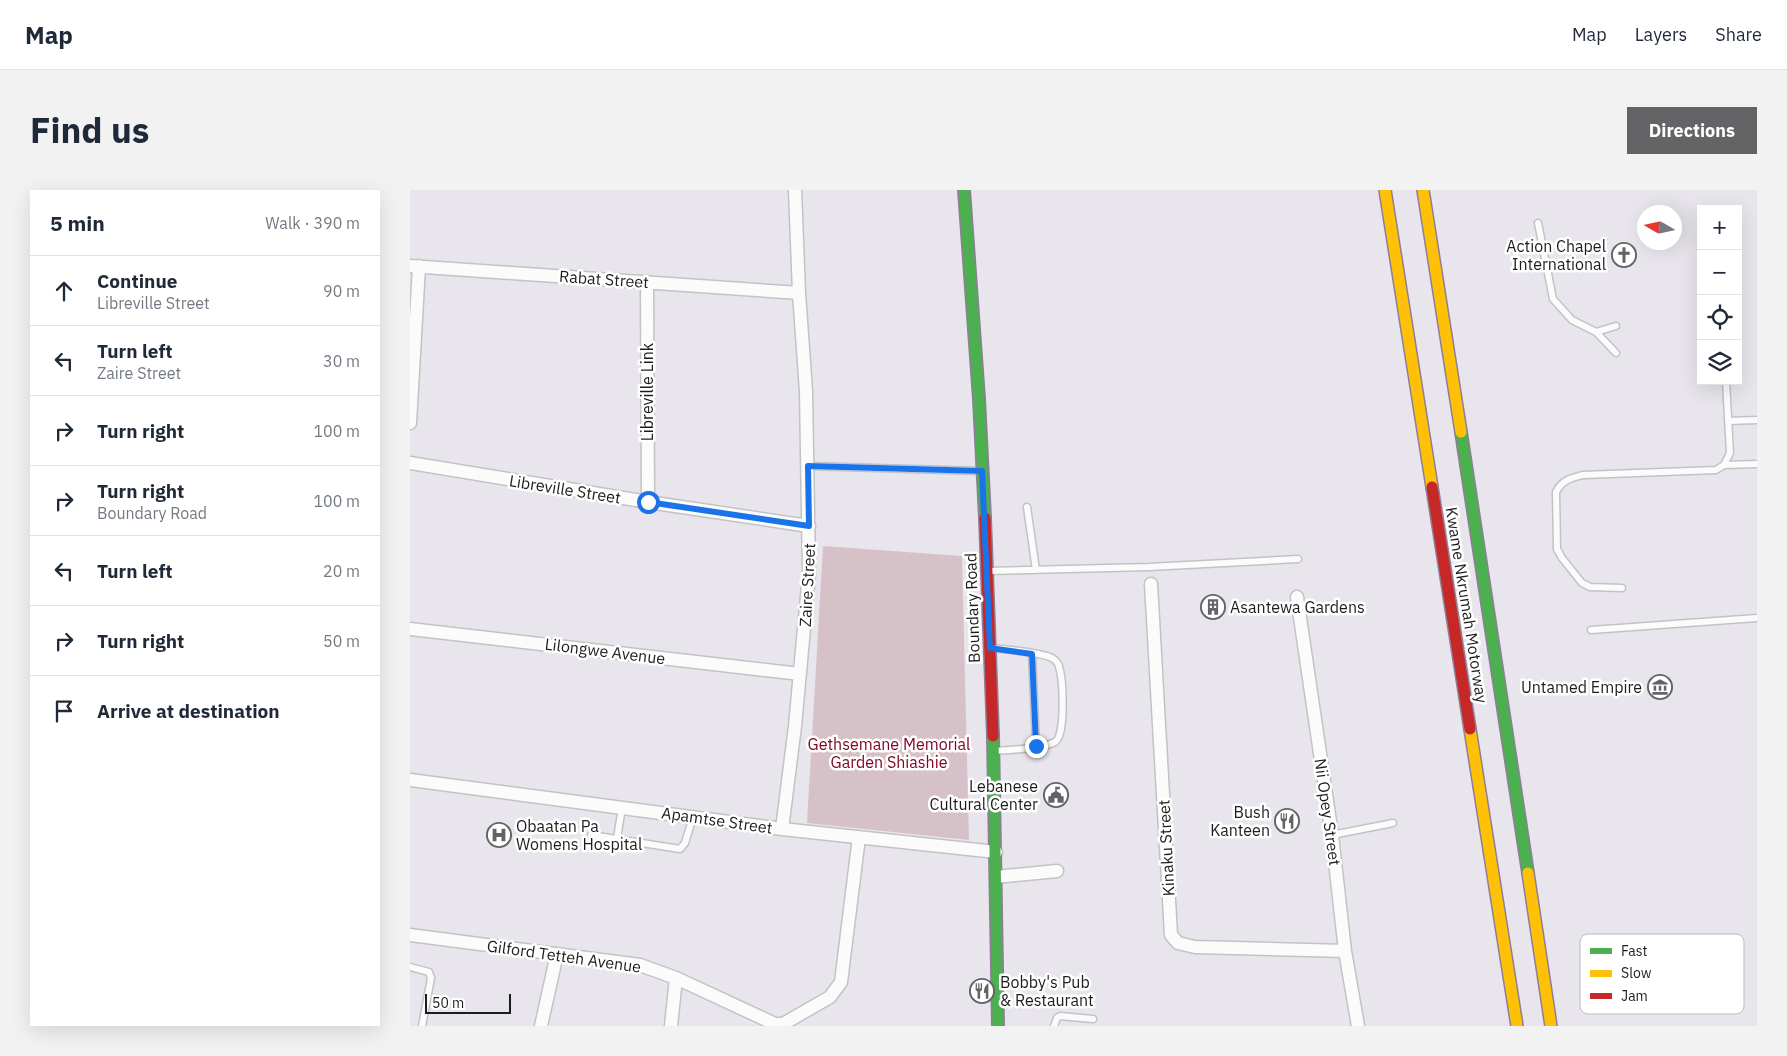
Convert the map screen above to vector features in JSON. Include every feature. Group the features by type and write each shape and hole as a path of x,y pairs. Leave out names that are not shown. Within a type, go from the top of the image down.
{"main road":[{"name":"Boundary Road","path":"964,190 974,322 988,571 996,852 998,1026"},
{"name":"Kwame Nkrumah Motorway","path":"1385,190 1517,1026"},
{"name":"Kwame Nkrumah Motorway","path":"1422,190 1551,1026"}],"street":[{"name":"Zaire Street","path":"782,829 795,726 809,574 806,391 799,293 795,190"},
{"name":"Rabat Street","path":"415,266 799,293"},
{"path":"410,423 415,266"},
{"name":"Libreville Link","path":"646,282 648,502"},
{"name":"Libreville Street","path":"410,464 809,526"},
{"name":"Kinaku Street","path":"1151,584 1171,935 1178,943 1195,947 1345,951"},
{"name":"Nii Opey Street","path":"1297,598 1332,835 1345,951 1358,1026"},
{"name":"Lilongwe Avenue","path":"410,629 800,674"},
{"name":"Apamtse Street","path":"410,780 782,829 996,852"},
{"name":"Gilford Tetteh Avenue","path":"410,935 640,965 676,978 775,1024 783,1024 830,997 841,982 859,837"},
{"path":"996,877 1056,871"},
{"path":"541,1026 557,954"},
{"path":"672,1026 676,978"}],"lane":[{"path":"1538,222 1553,299 1572,320 1596,332 1616,353"},
{"path":"1596,332 1616,326"},
{"path":"1724,465 1730,453 1726,385"},
{"path":"1728,421 1757,420"},
{"path":"1622,588 1590,587 1582,583 1562,558 1557,549 1556,492 1560,485 1569,479 1583,475 1716,470 1724,465 1757,464"},
{"path":"808,466 982,471"},
{"path":"1027,507 1036,570"},
{"path":"988,571 1149,567 1298,559"},
{"path":"1591,630 1757,618"},
{"path":"990,648 1052,658 1059,666 1063,719 1060,737 1055,742 993,752"},
{"path":"1032,654 1036,746"},
{"path":"617,839 622,807"},
{"path":"591,835 680,849 685,843 693,816"},
{"path":"1332,835 1393,824"},
{"path":"410,967 429,972 431,978 422,1026"},
{"path":"1054,1026 1060,1016 1093,1019"}],"green space":[{"name":"Gethsemane Memorial Garden Shiashie","path":"823,546 962,556 969,840 807,823"}],"traffic: fast":[{"path":"964,190 979,399 985,518"},
{"path":"1461,432 1528,873"},
{"path":"993,736 998,1026"}],"traffic: slow":[{"path":"1385,190 1432,487"},
{"path":"1423,190 1461,432"},
{"path":"1470,729 1517,1026"},
{"path":"1528,873 1551,1026"}],"traffic: jam":[{"path":"1432,487 1470,729"},
{"path":"985,518 993,736"}],"place":[{"name":"Action Chapel International","path":"1624,255"},
{"name":"Asantewa Gardens","path":"1213,607"},
{"name":"Untamed Empire","path":"1660,687"},
{"name":"Lebanese Cultural Center","path":"1056,795"},
{"name":"Bush Kanteen","path":"1287,821"},
{"name":"Obaatan Pa Womens Hospital","path":"499,835"},
{"name":"Bobby's Pub & Restaurant","path":"982,991"}],"route":[{"path":"648,502 809,526 808,466 982,471 990,648 1032,654 1036,746"}]}
